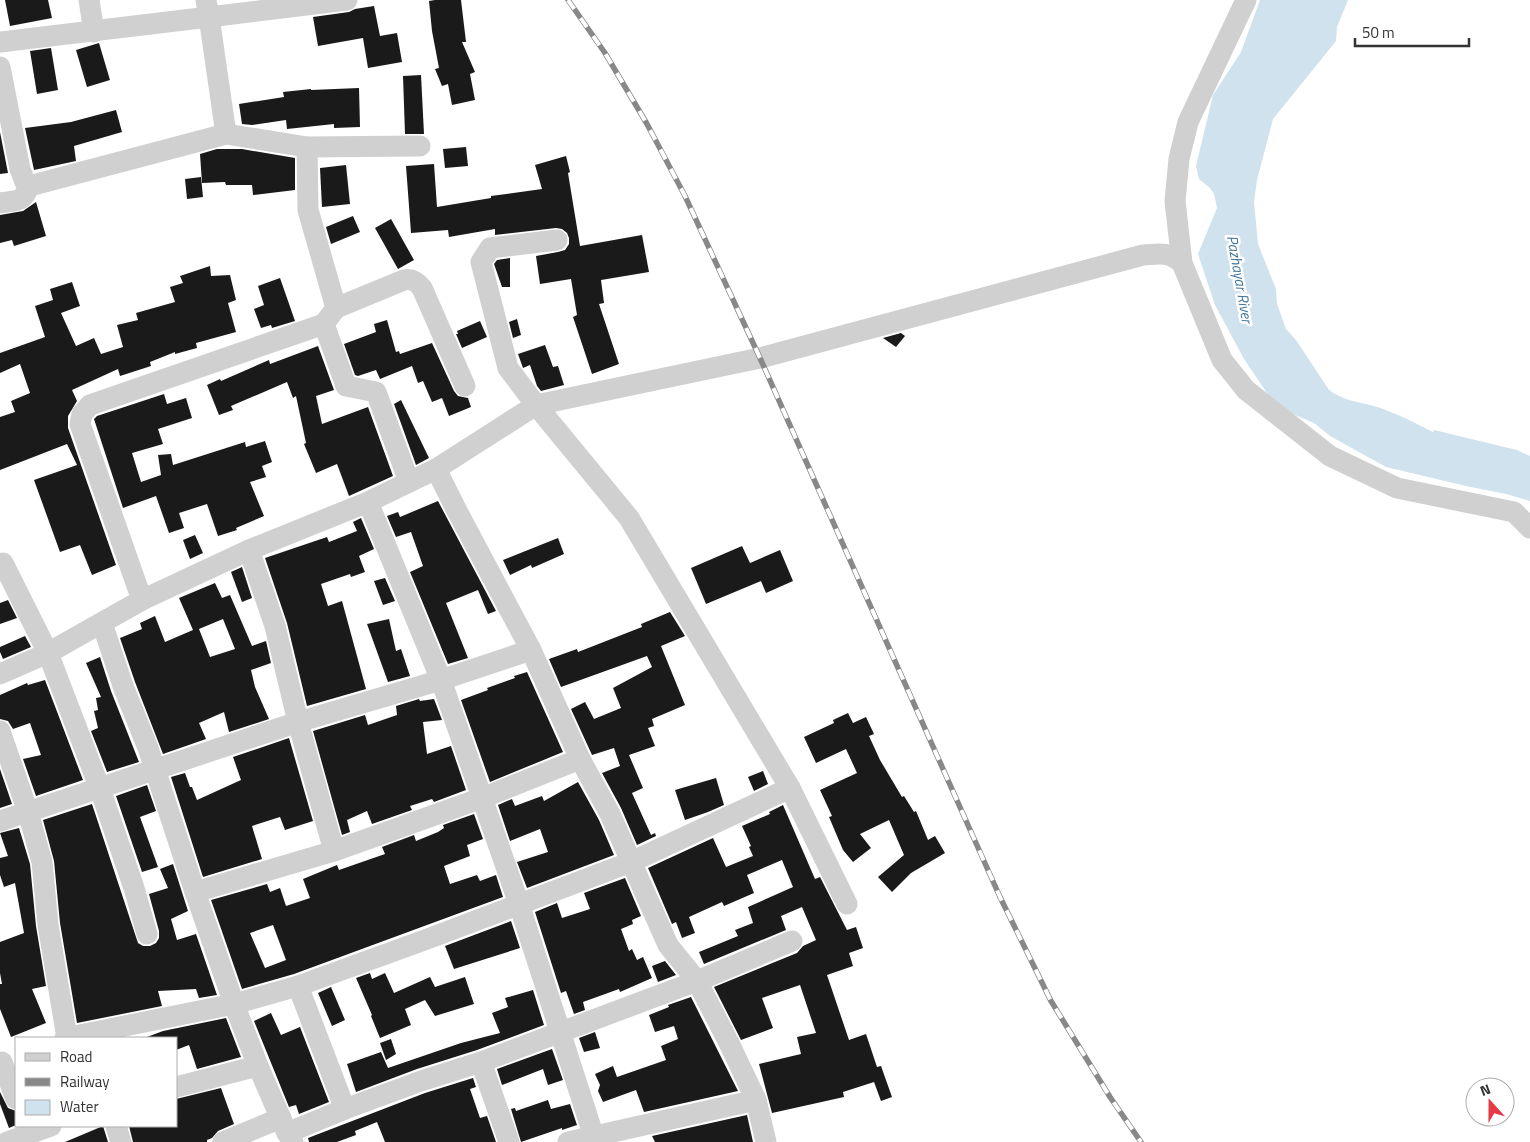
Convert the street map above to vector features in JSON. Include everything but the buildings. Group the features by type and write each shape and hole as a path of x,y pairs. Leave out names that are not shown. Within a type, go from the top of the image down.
{"street":[{"path":"89,0 94,32"},
{"path":"1,36 94,32 208,8 347,0"},
{"path":"1246,0 1188,122 1181,150 1175,201 1182,263 1222,360 1246,390 1330,456 1396,488 1514,512 1530,528"},
{"path":"208,8 226,134"},
{"path":"0,67 20,169 24,182 34,185 226,134 307,147 420,146"},
{"path":"307,147 308,210 346,386 376,392 409,482"},
{"path":"0,203 22,198 26,195 30,184"},
{"path":"557,240 490,248 481,262 508,368 629,518 790,788 847,904"},
{"path":"0,674 48,653 142,600 249,550 368,502 436,469 536,405 760,358 1143,255 1172,255 1182,263"},
{"path":"142,600 80,424 82,414 90,406 330,316 407,279 414,281 422,288 465,386"},
{"path":"436,469 531,650 580,759 610,814 668,945 697,980 756,1100 766,1142"},
{"path":"368,502 441,680 519,904 594,1137"},
{"path":"249,550 276,626 298,722 334,851"},
{"path":"3,563 48,653 100,789 134,888 147,934"},
{"path":"102,623 123,686 148,748 234,1004 258,1066 287,1131"},
{"path":"0,821 298,722 441,680 531,650"},
{"path":"0,731 28,812 42,862 48,925 66,1037"},
{"path":"195,892 334,851 482,798 580,759"},
{"path":"71,1037 234,1004 298,986 631,862 790,788"},
{"path":"223,1142 287,1131 421,1081 481,1062 697,980 792,941"},
{"path":"298,986 344,1109"},
{"path":"6,1059 15,1095"},
{"path":"481,1062 509,1142"},
{"path":"178,1086 258,1066"},
{"path":"568,1142 756,1100"},
{"path":"7,1142 48,1127"},
{"path":"116,1127 121,1142"}],"water":[{"name":"Pazhayar River","path":"1260,0 1348,0 1337,27 1336,41 1273,119 1257,180 1254,202 1258,244 1276,289 1277,304 1286,329 1296,340 1329,390 1336,395 1376,406 1433,432 1434,430 1517,450 1530,456 1530,501 1386,467 1330,436 1314,423 1288,412 1267,393 1244,359 1215,305 1198,254 1217,208 1214,194 1199,179 1196,166 1213,95 1241,52"}],"railway":[{"path":"568,0 605,53 647,124 685,196 760,358 1000,897 1051,1001 1110,1097 1141,1142"}]}
